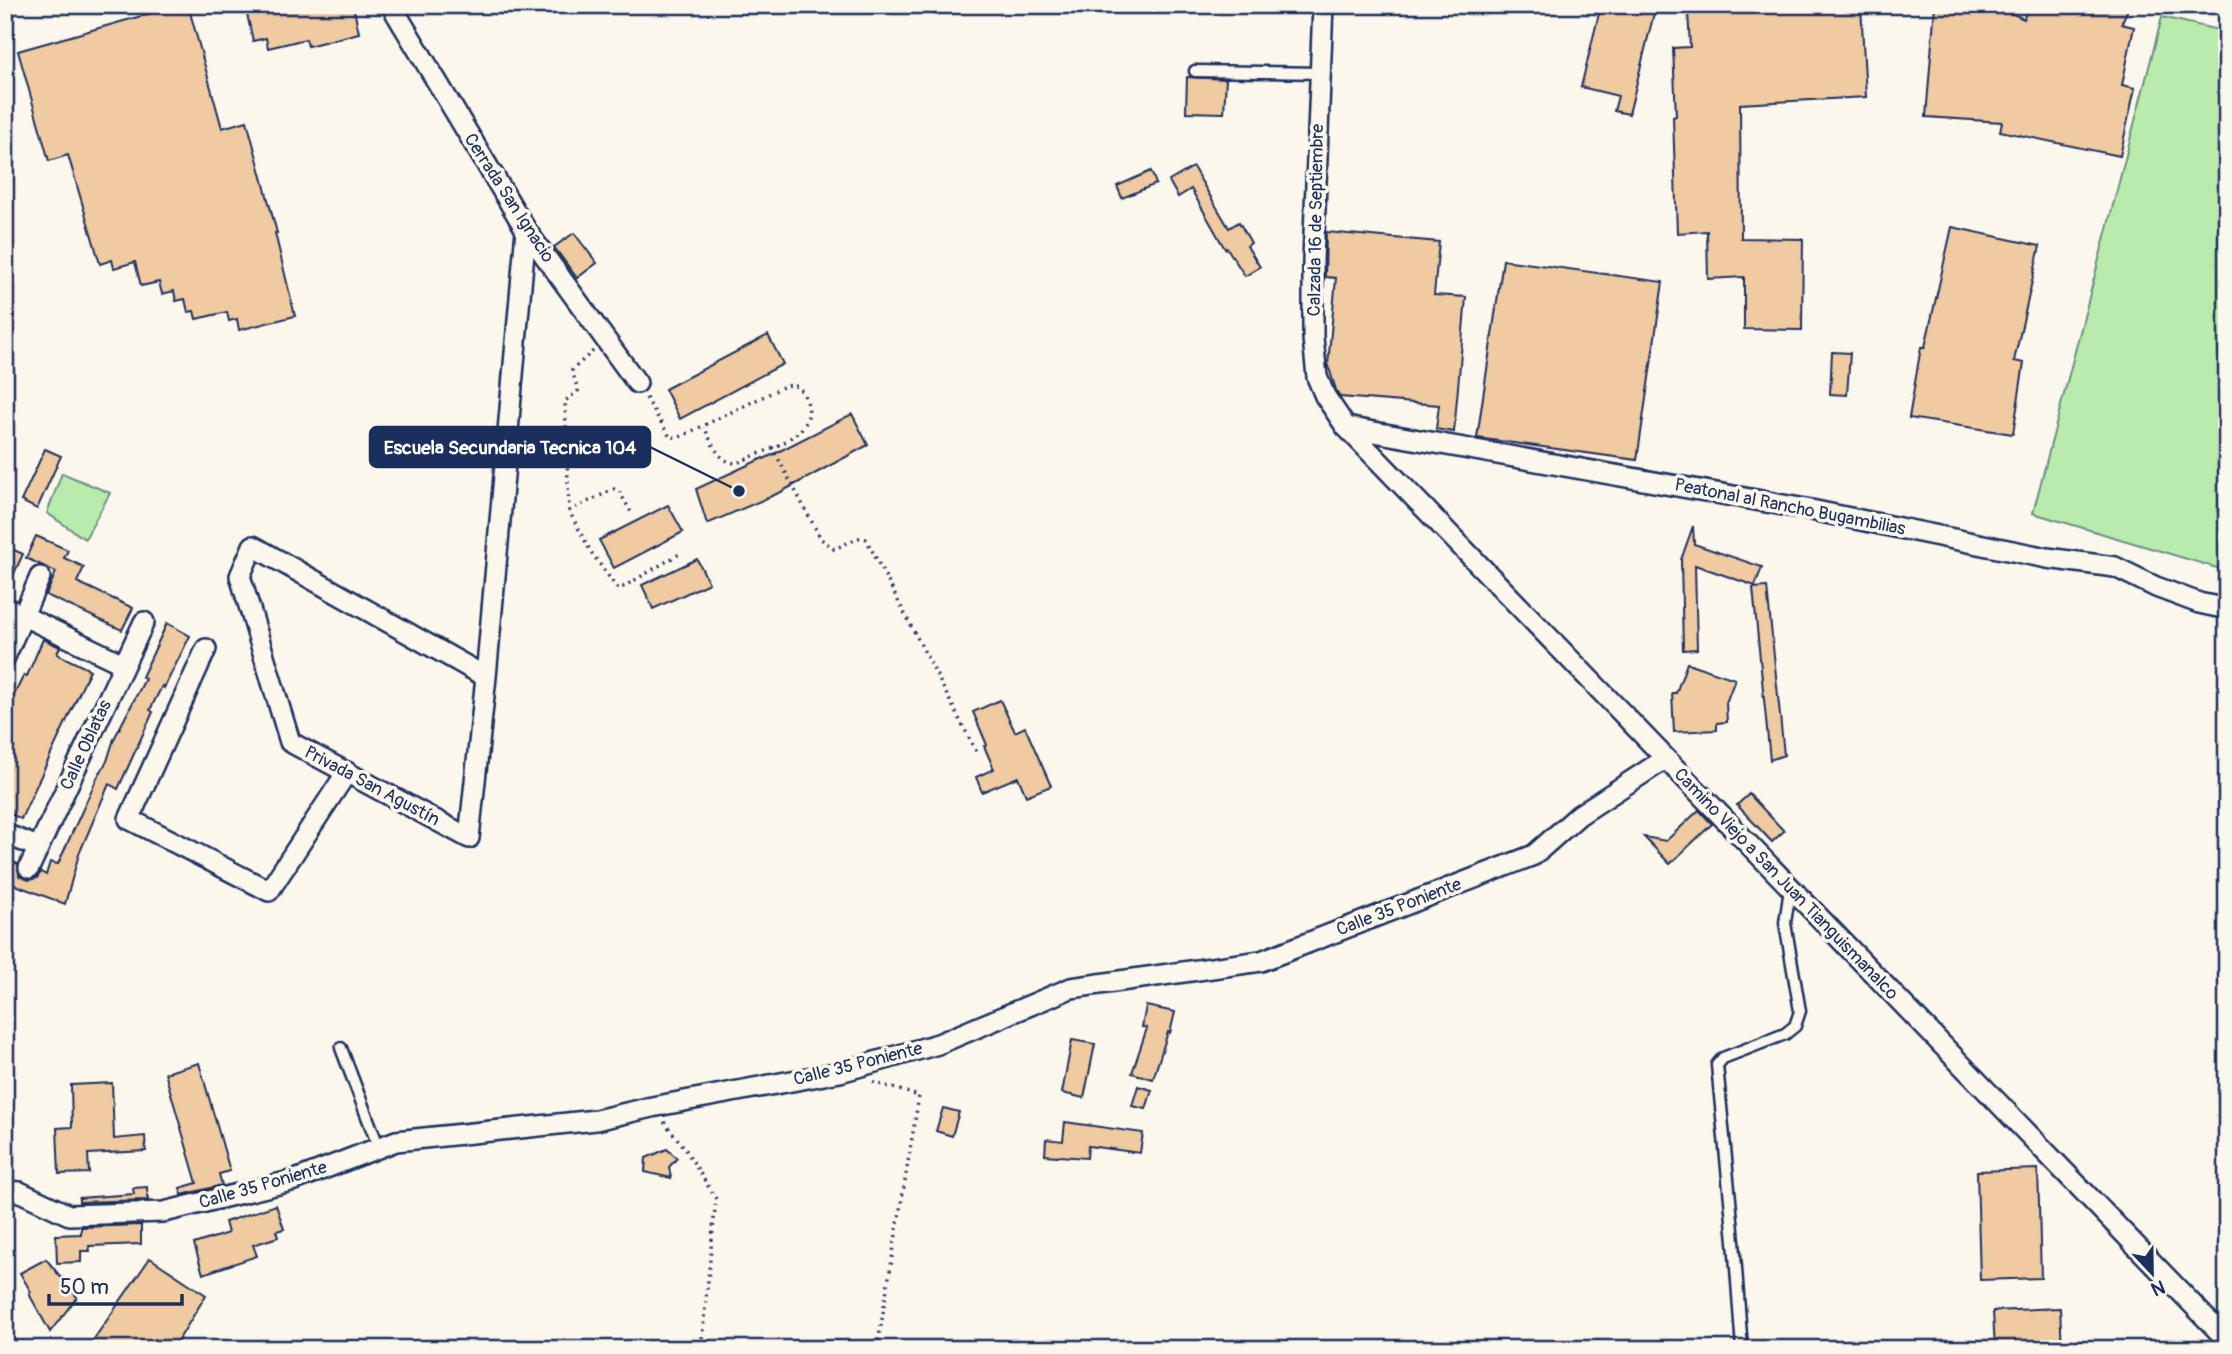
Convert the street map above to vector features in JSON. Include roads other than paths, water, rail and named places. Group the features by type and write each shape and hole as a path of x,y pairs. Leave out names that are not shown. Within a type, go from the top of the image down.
{"street":[{"name":"Cerrada San Ignacio","path":"391,5 526,230 637,383"},
{"name":"Calzada 16 de Septiembre","path":"1323,5 1313,260 1313,338 1317,377 1325,396 1346,427"},
{"name":"Privada San Agustín","path":"486,677 253,546 240,576 290,741 469,838 486,677 526,230"},
{"name":"Peatonal al Rancho Bugambilias","path":"1346,427 1805,509 2048,558 2115,567 2156,587 2199,603 2227,609"},
{"name":"Camino Viejo a San Juan Tianguismanalco","path":"1346,427 2227,1340"},
{"path":"5,657 14,611 40,577"},
{"path":"14,611 124,664"},
{"name":"Calle Oblatas","path":"29,868 144,622"},
{"path":"206,649 129,819 269,891 347,772"},
{"name":"Calle 35 Poniente","path":"5,1191 20,1192 69,1215 164,1212 295,1180 396,1141 596,1120 840,1072 938,1044 1071,988 1261,961 1534,855 1579,815 1665,758"},
{"path":"5,834 38,847"}],"lane":[{"path":"1195,71 1320,73"},
{"path":"1742,1349 1717,1065 1723,1058 1785,1034 1795,1026 1800,1011 1784,923 1790,888"},
{"path":"341,1048 379,1148"}],"place":[{"name":"Escuela Secundaria Tecnica 104","path":"739,491"}]}
